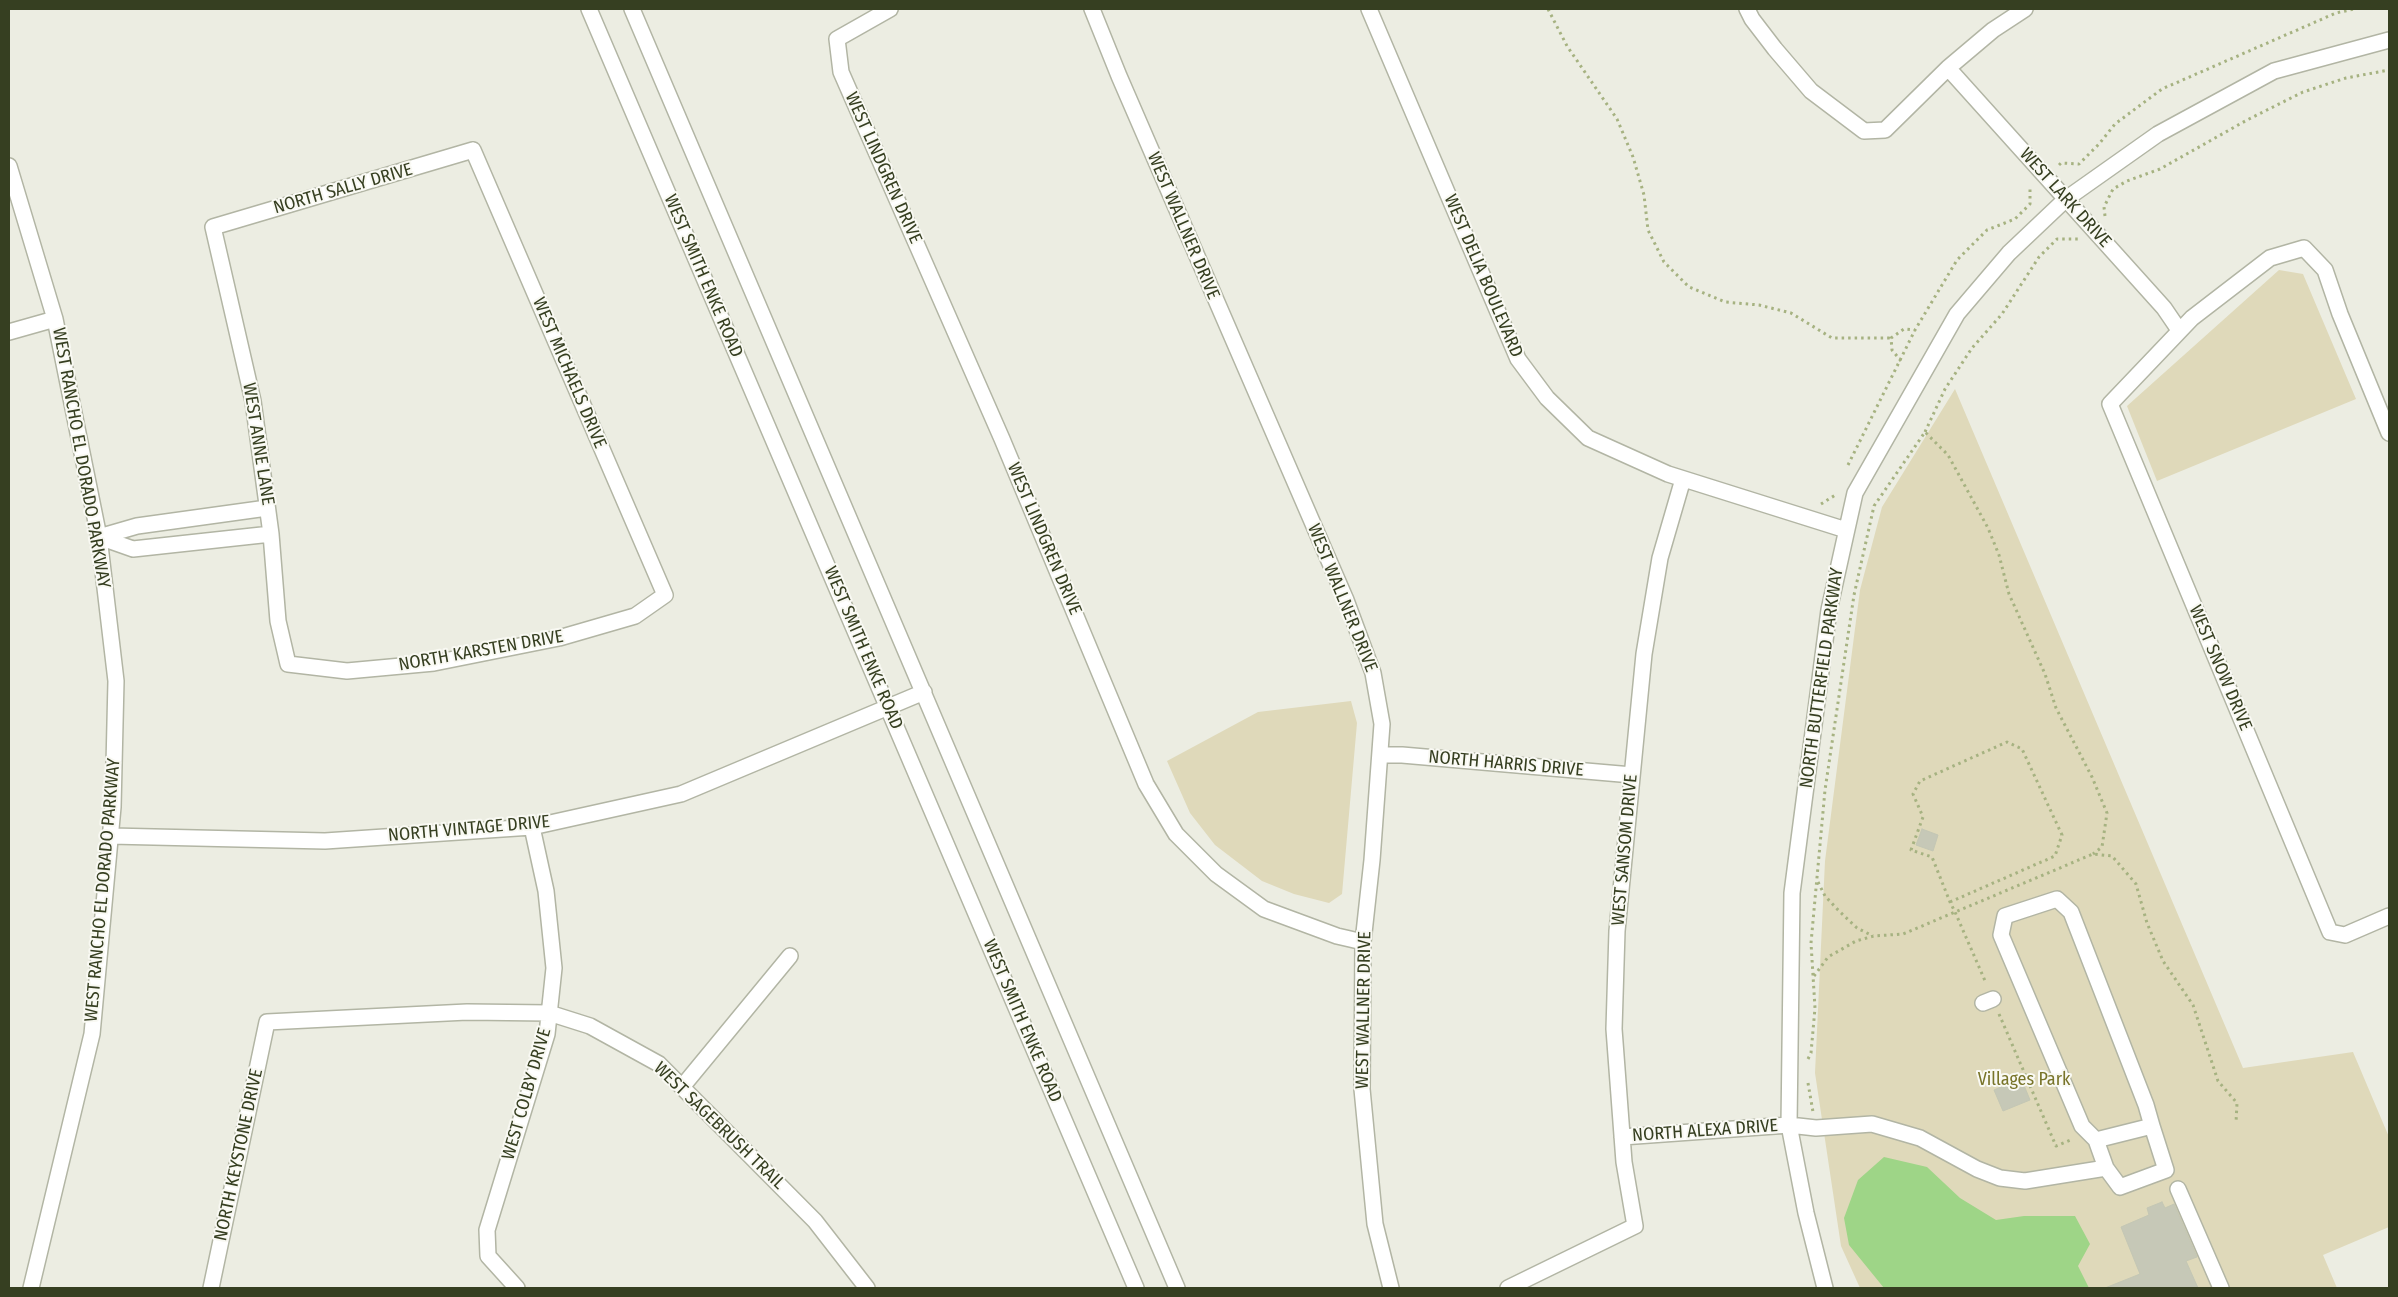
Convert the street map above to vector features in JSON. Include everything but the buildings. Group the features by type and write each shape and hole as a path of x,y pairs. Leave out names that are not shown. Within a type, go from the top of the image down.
{"street":[{"name":"WEST SMITH ENKE ROAD","path":"589,9 1136,1288"},
{"path":"632,9 1177,1288"},
{"name":"WEST LINDGREN DRIVE","path":"890,9 837,39 841,72 998,430 1146,784 1176,834 1216,874 1264,909 1337,936 1363,942"},
{"name":"WEST WALLNER DRIVE","path":"1092,9 1118,76 1346,600 1373,673 1382,724 1372,860 1363,942 1362,1089 1375,1224 1391,1288"},
{"name":"WEST DELIA BOULEVARD","path":"1369,9 1518,359 1547,398 1588,438 1683,479 1846,530"},
{"path":"1747,9 1752,19 1775,49 1811,91 1864,132 1885,130 1948,68 1993,30 2025,9"},
{"name":"NORTH BUTTERFIELD PARKWAY","path":"1825,1288 1806,1213 1789,1125 1792,893 1829,610 1855,493 1957,314 2009,253 2066,199 2158,134 2274,71 2389,40"},
{"name":"WEST LARK DRIVE","path":"1948,68 2164,308 2179,330"},
{"name":"NORTH SALLY DRIVE","path":"212,227 473,150"},
{"name":"WEST MICHAELS DRIVE","path":"473,150 665,595"},
{"name":"WEST RANCHO EL DORADO PARKWAY","path":"9,166 55,319 99,537 116,681 111,836 92,1034 32,1288"},
{"name":"WEST ANNE LANE","path":"212,227 253,401 271,534 278,621 288,664"},
{"path":"2179,330 2270,258 2304,248 2325,270 2340,314 2389,433"},
{"path":"9,332 55,319"},
{"name":"WEST SNOW DRIVE","path":"2179,330 2110,404 2330,932 2345,936 2389,916"},
{"name":"WEST SANSOM DRIVE","path":"1508,1288 1634,1226 1622,1137 1614,1019 1617,931 1644,654 1660,558 1683,479"},
{"path":"99,537 137,526 267,508"},
{"path":"99,537 133,549 271,534"},
{"name":"NORTH KARSTEN DRIVE","path":"288,664 347,671 434,663 568,635 635,616 665,595"},
{"name":"NORTH VINTAGE DRIVE","path":"111,836 325,841 532,827 681,794 924,692"},
{"name":"NORTH HARRIS DRIVE","path":"1380,755 1402,755 1632,775"},
{"name":"WEST COLBY DRIVE","path":"517,1288 488,1256 487,1230 547,1034 554,968 546,892 532,827"},
{"path":"2057,899 2071,912 2142,1096 2166,1170 2120,1187 2106,1168 2096,1140 2082,1126 2001,934 2005,916 2057,899"},
{"path":"682,1087 790,956"},
{"name":"WEST SAGEBRUSH TRAIL","path":"267,1022 467,1012 549,1013 590,1026 659,1064 815,1221 867,1288"},
{"name":"NORTH KEYSTONE DRIVE","path":"211,1288 267,1022"},
{"name":"NORTH ALEXA DRIVE","path":"1622,1137 1789,1125 1816,1128 1872,1124 1920,1138 1977,1170 2000,1178 2025,1181 2106,1168"},
{"path":"2096,1140 2152,1126"},
{"path":"2178,1189 2220,1288"}],"path":[{"path":"1548,9 1567,46 1618,119 1633,157 1641,185 1648,230 1664,262 1688,287 1725,302 1759,305 1791,312 1832,338 1891,338 1904,328 1915,330"},
{"path":"1808,1061 1811,1053 1815,1008 1811,943 1825,790 1854,595 1874,506 1925,432 1945,389 1972,348 2002,314 2039,257 2057,239 2077,239 2104,218 2104,207 2113,190 2127,181 2160,169 2247,120 2303,92 2346,78 2389,70"},
{"path":"1891,338 1892,350 1901,361"},
{"path":"1925,432 1948,455 1988,528 1999,555 2009,594 2045,674 2056,708 2092,778 2107,813 2102,847 2093,854"},
{"path":"1814,977 1828,957 1840,949 1874,936 1857,928 1839,911 1825,896 1817,881"},
{"path":"1806,1076 1816,1128"}],"green space":[{"path":"2279,270 2303,274 2356,399 2157,481 2127,406"},
{"name":"Villages Park","path":"1955,389 2243,1068 2353,1052 2389,1137 2389,1227 2323,1255 2337,1288 1860,1288 1841,1246 1815,1073 1825,861 1860,590 1882,507"},
{"path":"1351,701 1357,723 1342,894 1329,903 1294,894 1262,881 1215,845 1190,813 1167,761 1258,712"}],"shaded area":[{"path":"1884,1157 1927,1167 1960,1198 1996,1220 2024,1216 2075,1216 2090,1244 2078,1266 2089,1288 1884,1288 1849,1245 1844,1218 1858,1180"}]}
